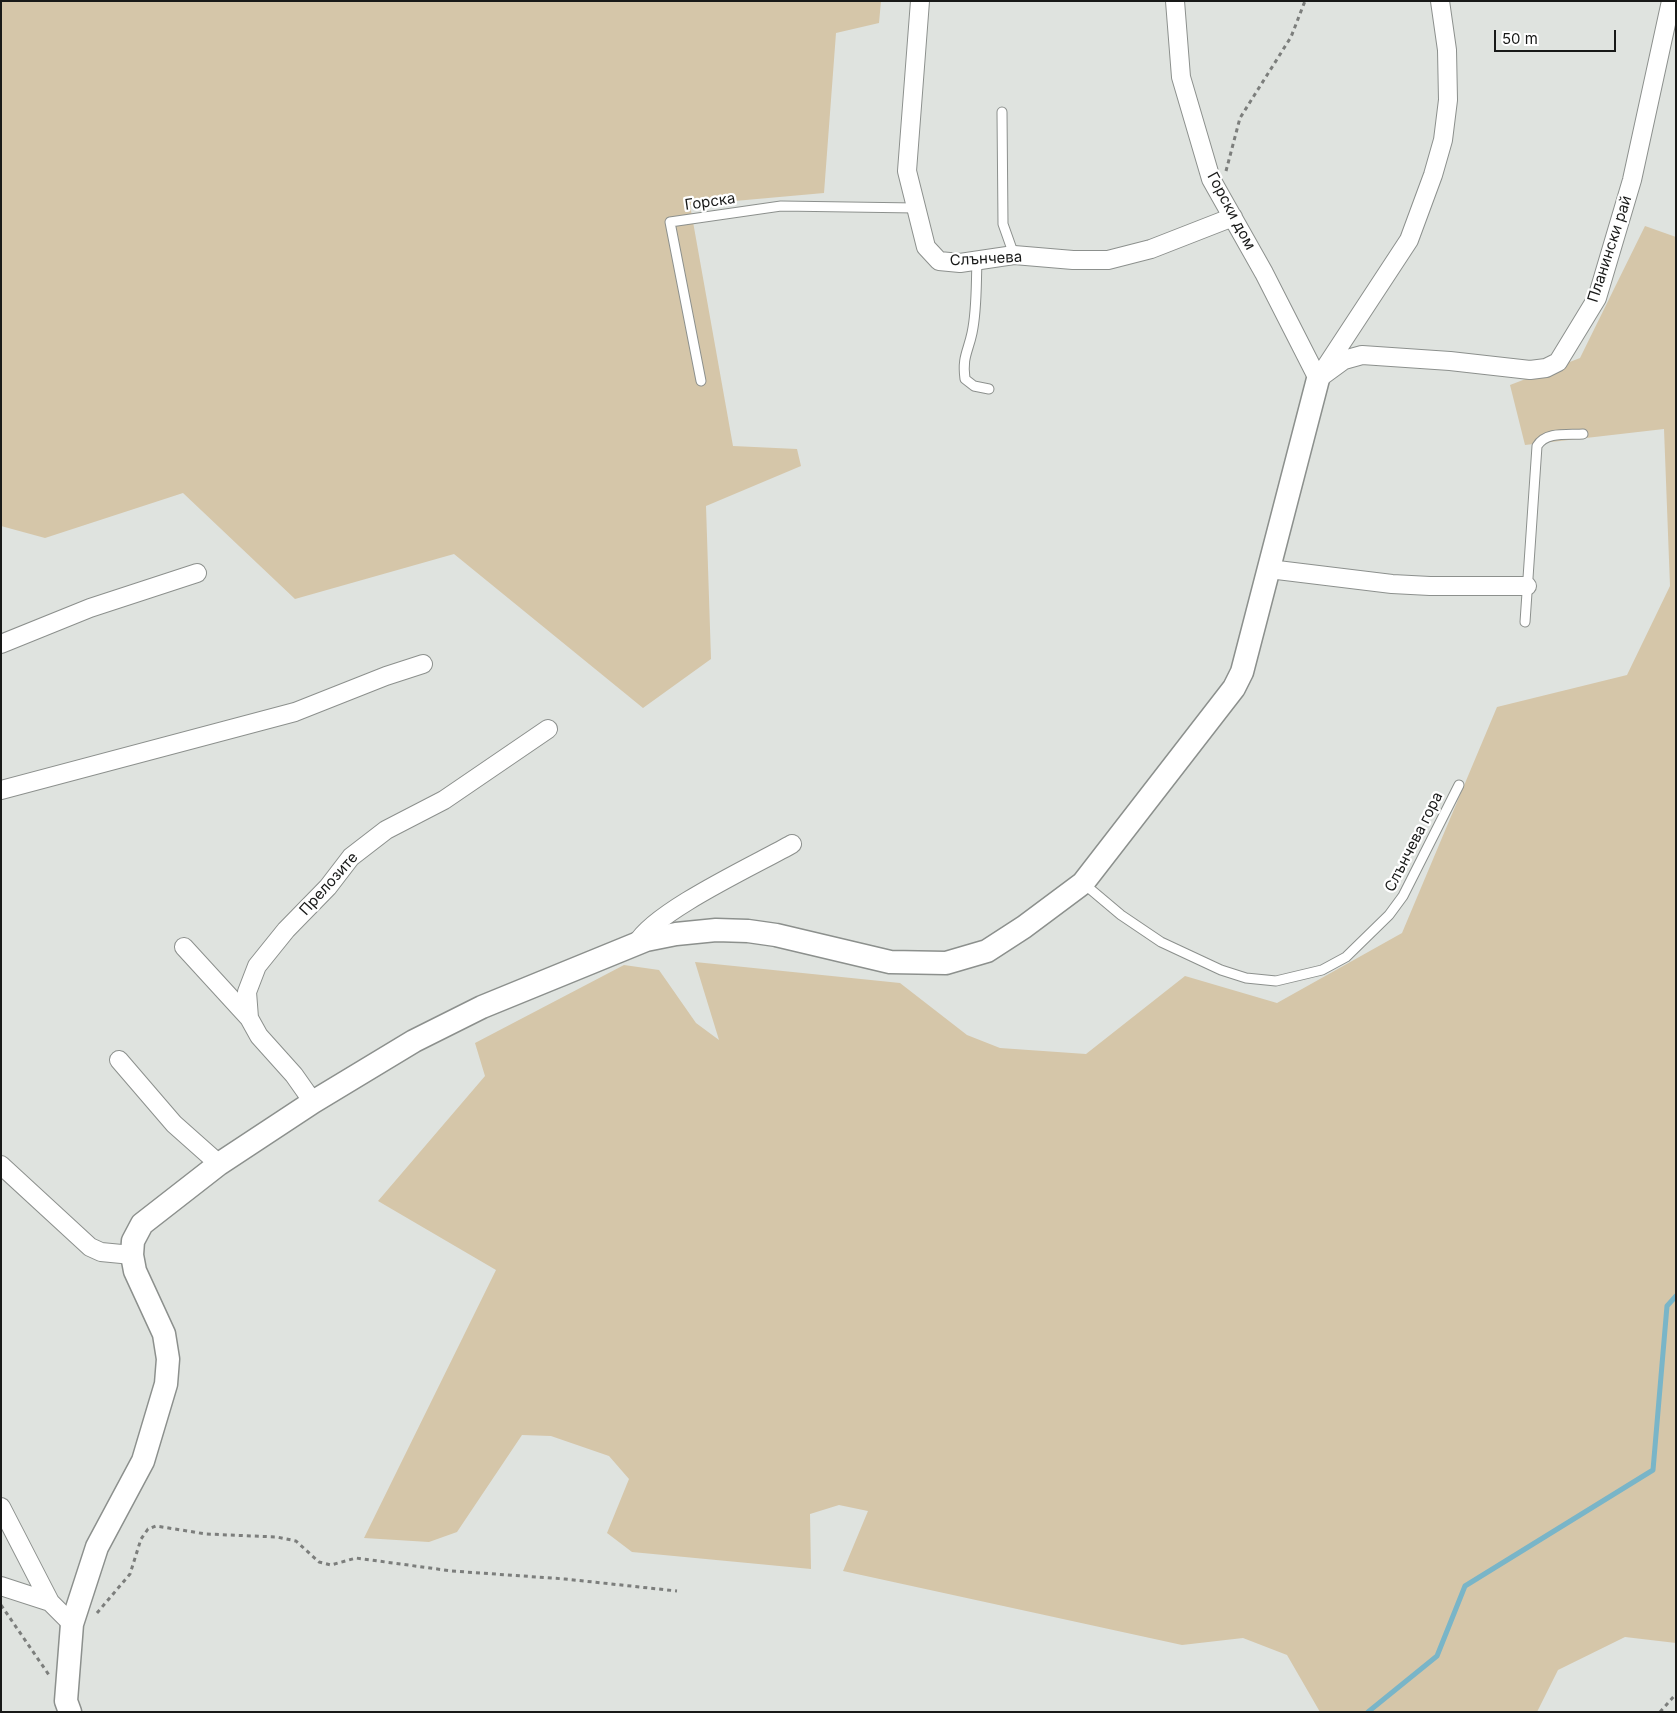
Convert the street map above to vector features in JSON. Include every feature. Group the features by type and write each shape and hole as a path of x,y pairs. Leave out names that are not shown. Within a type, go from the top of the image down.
{"street":[{"name":"Слънчева","path":"920,1 907,172 926,247 939,261 960,263 1014,255 1073,260 1108,260 1150,249 1233,217"},
{"name":"Горски дом","path":"1175,1 1180,77 1211,179 1264,273 1318,379"},
{"path":"70,1712 66,1701 72,1624 97,1547 142,1461 166,1384 168,1359 164,1334 135,1271 132,1255 133,1241 142,1224 219,1164 313,1102 414,1041 482,1007 637,943 676,934 716,930 748,931 776,935 890,962 946,963 987,950 1024,927 1083,883 1234,688 1242,672 1318,379 1409,240 1433,175 1443,140 1448,100 1447,50 1440,1"},
{"name":"Планински рай","path":"1318,379 1344,360 1362,355 1450,361 1530,370 1546,368 1558,362 1597,298 1632,180 1671,1"},
{"path":"1269,569 1392,584 1528,586"},
{"path":"1,644 90,608 197,573"},
{"path":"1,790 295,712 386,676 423,664"},
{"name":"Прелозите","path":"313,1102 294,1075 259,1036 249,1018 247,992 257,966 286,930 328,888 351,856 386,830 444,800 548,729"},
{"path":"637,943 642,935 659,922 716,884 792,844"},
{"path":"184,947 249,1018"},
{"path":"119,1060 174,1124 219,1164"},
{"path":"1,1165 90,1247 101,1252 132,1255"},
{"path":"1,1507 50,1602 72,1624"},
{"path":"1,1586 50,1602"}],"lane":[{"path":"1002,112 1003,224 1014,255"},
{"name":"Горска","path":"701,381 670,222 781,206 916,208"},
{"path":"977,261 972,332 963,360 965,379 974,386 989,389"},
{"path":"1526,622 1537,446 1542,439 1548,436 1583,434"},
{"name":"Слънчева гора","path":"1083,883 1121,916 1161,942 1221,970 1246,978 1276,981 1322,970 1346,956 1389,916 1404,896 1459,785"}],"path":[{"path":"1220,196 1240,118 1291,37 1305,1"},
{"path":"96,1614 130,1574 141,1539 148,1529 156,1526 206,1534 277,1537 296,1541 319,1562 331,1565 356,1558 452,1572 565,1579 677,1591"},
{"path":"1,1605 50,1676"},
{"path":"1660,1712 1676,1694"}],"shaded area":[{"path":"2,1 881,1 879,23 836,33 824,193 690,205 733,446 797,449 801,466 706,506 711,659 643,708 454,554 295,599 183,493 45,538 1,526"},
{"path":"1645,226 1676,237 1676,1643 1625,1637 1558,1670 1537,1712 1320,1712 1287,1655 1243,1638 1182,1645 843,1571 868,1511 839,1505 810,1514 811,1569 632,1552 607,1533 629,1479 609,1456 551,1436 522,1435 457,1532 429,1542 364,1538 496,1270 378,1201 485,1076 475,1043 624,965 659,970 696,1023 719,1040 695,962 900,983 967,1035 1000,1048 1086,1054 1185,976 1277,1003 1402,933 1497,707 1627,675 1670,586 1664,429 1525,445 1510,385 1580,358"}],"waterway":[{"path":"1368,1712 1437,1656 1465,1586 1653,1470 1667,1306 1676,1296"}]}
